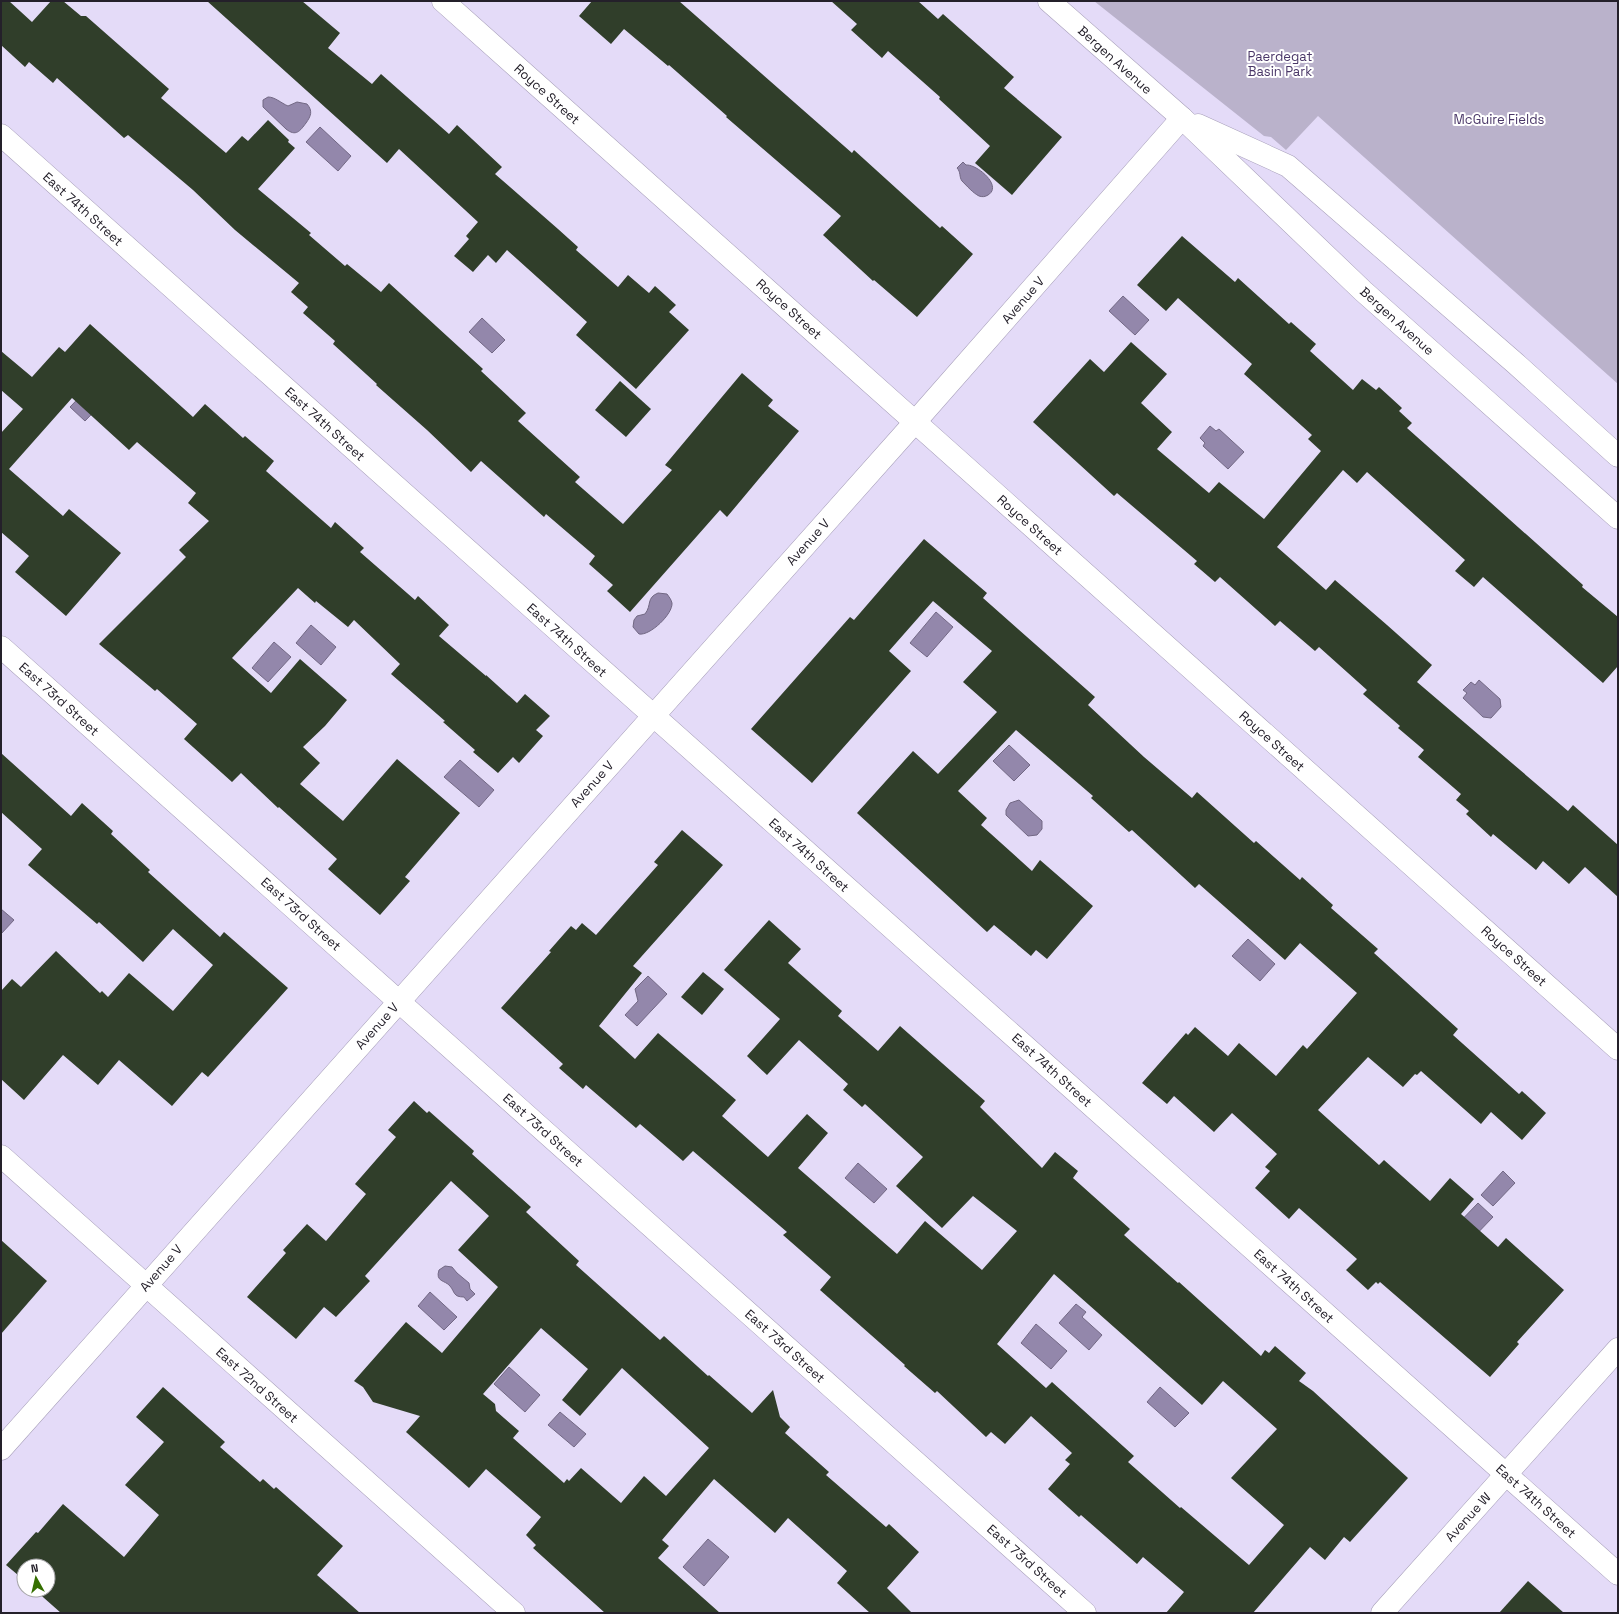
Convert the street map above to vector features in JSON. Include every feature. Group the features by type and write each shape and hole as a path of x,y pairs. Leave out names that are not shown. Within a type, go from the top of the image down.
{"street":[{"name":"Royce Street","path":"443,1 1618,1049"},
{"name":"Bergen Avenue","path":"1049,1 1182,118 1363,291 1618,518"},
{"name":"Avenue V","path":"1,1449 915,422 1182,118"},
{"name":"Bergen Avenue","path":"1182,118 1288,166 1515,363 1618,456"},
{"name":"East 74th Street","path":"1,135 1618,1574"},
{"name":"East 73rd Street","path":"1,647 1085,1613"},
{"name":"East 72nd Street","path":"1,1156 514,1613"},
{"name":"Avenue W","path":"1382,1613 1618,1349"}],"green space":[{"name":"McGuire Fields","path":"1094,1 1618,1 1618,384 1318,116 1286,150 1271,137 1264,136"}],"shaded area":[{"path":"268,97 276,99 288,106 297,102 307,104 311,114 306,123 298,132 292,133 263,107 263,100"},
{"path":"320,127 351,156 338,171 306,142"},
{"path":"963,162 966,165 976,168 982,172 991,181 992,191 988,195 984,197 979,196 962,181 957,168"},
{"path":"1123,296 1149,320 1135,335 1109,311"},
{"path":"482,318 505,340 492,353 469,332"},
{"path":"98,378 113,392 85,421 70,407"},
{"path":"1210,426 1216,431 1219,429 1244,452 1228,469 1203,446 1205,443 1200,438"},
{"path":"658,593 667,594 670,598 672,603 669,613 655,628 644,634 639,634 633,627 634,620 637,616 645,614 650,599"},
{"path":"936,612 953,627 927,657 910,643"},
{"path":"311,625 336,647 321,665 296,643"},
{"path":"274,642 291,657 268,682 252,668"},
{"path":"1479,680 1500,699 1501,707 1491,718 1483,717 1463,698 1467,693 1463,690 1471,682 1475,685"},
{"path":"1009,745 1030,765 1014,781 993,761"},
{"path":"460,760 494,790 479,807 444,777"},
{"path":"1019,800 1042,821 1042,829 1037,835 1028,836 1006,815 1006,810 1010,803"},
{"path":"1,909 14,920 1,934"},
{"path":"1248,939 1275,964 1260,981 1232,956"},
{"path":"648,976 667,994 637,1026 625,1015 638,1001 635,989"},
{"path":"858,1163 887,1189 874,1203 845,1178"},
{"path":"1503,1171 1515,1183 1493,1206 1481,1195"},
{"path":"1478,1203 1493,1217 1469,1242 1454,1228"},
{"path":"445,1266 452,1267 469,1283 470,1289 475,1294 467,1301 464,1297 456,1295 448,1284 439,1279 439,1270"},
{"path":"430,1292 457,1317 444,1330 418,1306"},
{"path":"1076,1304 1086,1312 1082,1317 1102,1335 1089,1350 1059,1323"},
{"path":"1036,1324 1067,1351 1051,1369 1021,1343"},
{"path":"509,1367 540,1395 525,1412 494,1384"},
{"path":"1160,1387 1189,1413 1175,1427 1147,1402"},
{"path":"560,1412 586,1434 574,1447 548,1425"},
{"path":"708,1539 729,1557 704,1586 683,1567"}],"building":[{"path":"1,1 9,1 32,22 51,1 63,1 81,16 86,16 169,89 161,98 226,153 242,136 248,141 268,120 289,140 288,142 295,148 258,189 311,233 309,235 345,266 347,264 381,292 389,283 483,369 481,371 526,413 518,421 580,477 575,482 623,524 672,470 665,465 742,373 773,400 768,406 799,431 727,517 720,510 630,612 607,591 613,585 589,564 595,556 546,514 544,517 481,461 471,472 333,344 335,341 303,313 308,307 291,292 299,283 235,230 193,190 128,135 124,138 57,78 53,83 29,62 25,67 1,45"},
{"path":"207,1 302,1 340,33 328,48 372,84 381,74 449,134 457,125 502,167 495,174 578,247 576,250 618,287 628,275 649,293 655,286 676,305 669,312 689,330 636,389 576,335 587,322 507,250 496,263 488,255 473,272 454,256 469,239 466,236 478,222 399,149 387,163"},
{"path":"592,1 679,1 852,153 854,150 940,228 942,226 973,254 917,317 874,280 873,281 823,235 841,216 726,117 727,116 669,65 668,66 624,29 611,44 579,16"},
{"path":"831,1 918,1 938,19 943,14 1014,77 1004,88 1062,137 1012,195 975,163 990,146 939,99 940,97 888,51 882,58 851,30 857,24"},
{"path":"1182,236 1235,282 1238,278 1289,324 1291,322 1316,344 1310,351 1353,390 1362,379 1376,390 1379,387 1402,408 1399,411 1412,423 1407,428 1583,585 1582,587 1618,617 1618,666 1603,683 1483,577 1474,587 1455,571 1465,560 1367,472 1357,483 1343,470 1277,547 1326,590 1335,580 1387,625 1432,665 1417,682 1568,811 1573,805 1618,845 1618,897 1585,867 1569,884 1543,861 1536,870 1493,834 1491,837 1466,814 1469,811 1456,800 1461,794 1418,757 1424,750 1398,728 1400,726 1363,694 1367,690 1319,647 1315,651 1280,621 1275,626 1220,577 1215,582 1194,564 1197,561 1117,493 1114,496 1033,422 1090,359 1104,372 1131,342 1167,374 1141,403 1172,432 1157,449 1209,493 1219,482 1264,519 1321,451 1308,439 1312,435 1244,374 1252,364 1178,298 1166,311 1137,285"},
{"path":"90,324 193,417 205,404 243,438 245,436 274,461 266,471 331,528 335,522 364,548 360,552 415,600 418,596 449,625 439,636 517,703 525,694 550,716 536,730 543,736 519,763 513,757 498,773 473,752 475,750 443,722 445,721 391,674 400,664 354,620 348,627 316,601 315,603 298,588 232,658 271,693 300,659 347,700 325,726 303,747 320,763 300,784 343,821 397,759 460,813 405,877 410,881 380,915 328,869 337,859 279,807 278,808 241,773 232,782 184,739 197,724 157,689 155,691 99,644 186,557 179,550 209,521 188,503 196,493 137,442 129,450 72,398 9,469 63,516 69,509 121,553 66,616 15,572 29,556 1,532 1,433 23,409 1,390 1,351 32,377 59,347 65,352"},
{"path":"620,381 651,409 626,437 595,410"},
{"path":"924,539 987,593 983,598 1095,697 1088,705 1144,757 1192,798 1197,792 1254,843 1256,841 1300,880 1302,877 1333,905 1331,908 1378,949 1374,953 1458,1029 1453,1035 1519,1094 1522,1091 1546,1113 1522,1140 1491,1112 1481,1124 1421,1071 1417,1075 1415,1074 1403,1087 1368,1057 1318,1110 1379,1165 1384,1160 1430,1201 1450,1178 1474,1199 1461,1214 1498,1247 1506,1238 1564,1290 1517,1342 1519,1344 1490,1377 1380,1282 1378,1284 1376,1282 1368,1290 1346,1270 1357,1259 1299,1208 1289,1219 1255,1188 1270,1171 1265,1167 1277,1154 1232,1113 1214,1132 1174,1096 1167,1104 1142,1083 1186,1033 1188,1035 1195,1027 1228,1056 1239,1043 1276,1076 1303,1045 1307,1049 1357,993 1300,943 1285,960 1199,884 1195,888 1132,830 1129,832 1091,798 1093,796 1016,730 958,791 987,818 981,825 1032,871 1040,860 1093,906 1047,959 1036,950 1031,956 994,925 987,932 857,813 913,751 938,774 997,712 963,682 992,651 933,601 889,651 911,671 812,783 751,729 850,617 854,620"},
{"path":"1,753 71,816 82,803 113,831 111,834 150,870 148,872 220,937 224,932 288,988 208,1077 202,1072 172,1106 119,1060 98,1085 63,1055 24,1100 1,1079 1,991 12,979 21,987 56,951 100,993 102,991 108,997 129,973 173,1011 213,965 173,929 143,962 99,922 97,924 28,865 42,849 1,812"},
{"path":"682,830 723,865 633,966 642,973 599,1026 635,1059 658,1033 736,1100 722,1116 768,1157 807,1114 828,1133 798,1168 897,1254 925,1221 982,1270 1017,1231 973,1196 942,1228 896,1186 923,1157 865,1104 862,1107 843,1090 848,1084 799,1040 767,1075 747,1056 780,1019 724,970 769,920 801,949 788,963 842,1011 838,1016 878,1051 900,1026 985,1101 980,1107 1042,1168 1055,1152 1078,1171 1073,1178 1130,1229 1124,1235 1261,1356 1265,1350 1269,1353 1275,1346 1306,1373 1299,1381 1313,1391 1408,1478 1350,1542 1344,1537 1325,1560 1310,1547 1253,1613 1166,1613 1184,1592 1143,1557 1137,1564 1081,1515 1079,1517 1048,1489 1070,1464 1065,1460 1072,1453 1031,1416 1005,1444 991,1432 986,1437 937,1391 935,1393 820,1290 831,1277 783,1235 787,1232 693,1151 683,1161 640,1124 636,1128 586,1085 583,1089 559,1068 563,1064 501,1008 551,952 549,951 571,926 576,930 582,923 596,935 658,865 654,862","holes":["1054,1274 1202,1405 1223,1381 1277,1429 1231,1478 1284,1525 1249,1565 1181,1507 1180,1508 1128,1462 1134,1456 1052,1382 1046,1388 997,1344"]},
{"path":"703,972 724,989 702,1015 681,997"},
{"path":"414,1101 427,1113 429,1111 474,1151 472,1154 531,1207 526,1212 579,1261 576,1265 660,1340 664,1336 752,1413 773,1390 780,1417 790,1427 785,1433 829,1472 826,1475 886,1527 889,1524 919,1552 887,1588 912,1613 870,1613 837,1583 847,1571 788,1518 775,1533 714,1479 662,1540 669,1546 658,1558 720,1613 605,1613 533,1548 536,1545 526,1535 541,1517 486,1469 469,1488 406,1432 420,1416 373,1402 363,1387 354,1381 406,1322 442,1353 498,1287 458,1250 489,1216 451,1181 365,1276 370,1281 336,1317 324,1307 296,1339 247,1297 286,1253 283,1250 307,1224 326,1241 366,1194 355,1184 396,1137 388,1130","holes":["541,1328 588,1369 562,1400 580,1416 622,1368 709,1448 666,1496 644,1476 621,1503 581,1468 569,1481 567,1479 564,1483 513,1438 519,1431 496,1411 495,1404 483,1394"]},
{"path":"1,1240 47,1281 1,1334"},
{"path":"163,1387 225,1442 220,1447 260,1482 263,1479 274,1489 276,1487 343,1546 317,1575 360,1613 61,1613 44,1598 56,1598 56,1558 16,1558 16,1573 6,1565 36,1532 38,1533 63,1504 124,1557 159,1515 125,1485 164,1442 136,1417"},
{"path":"1528,1581 1564,1613 1499,1613"}],"park label":[{"name":"Paerdegat Basin Park","path":"1280,64"}]}
